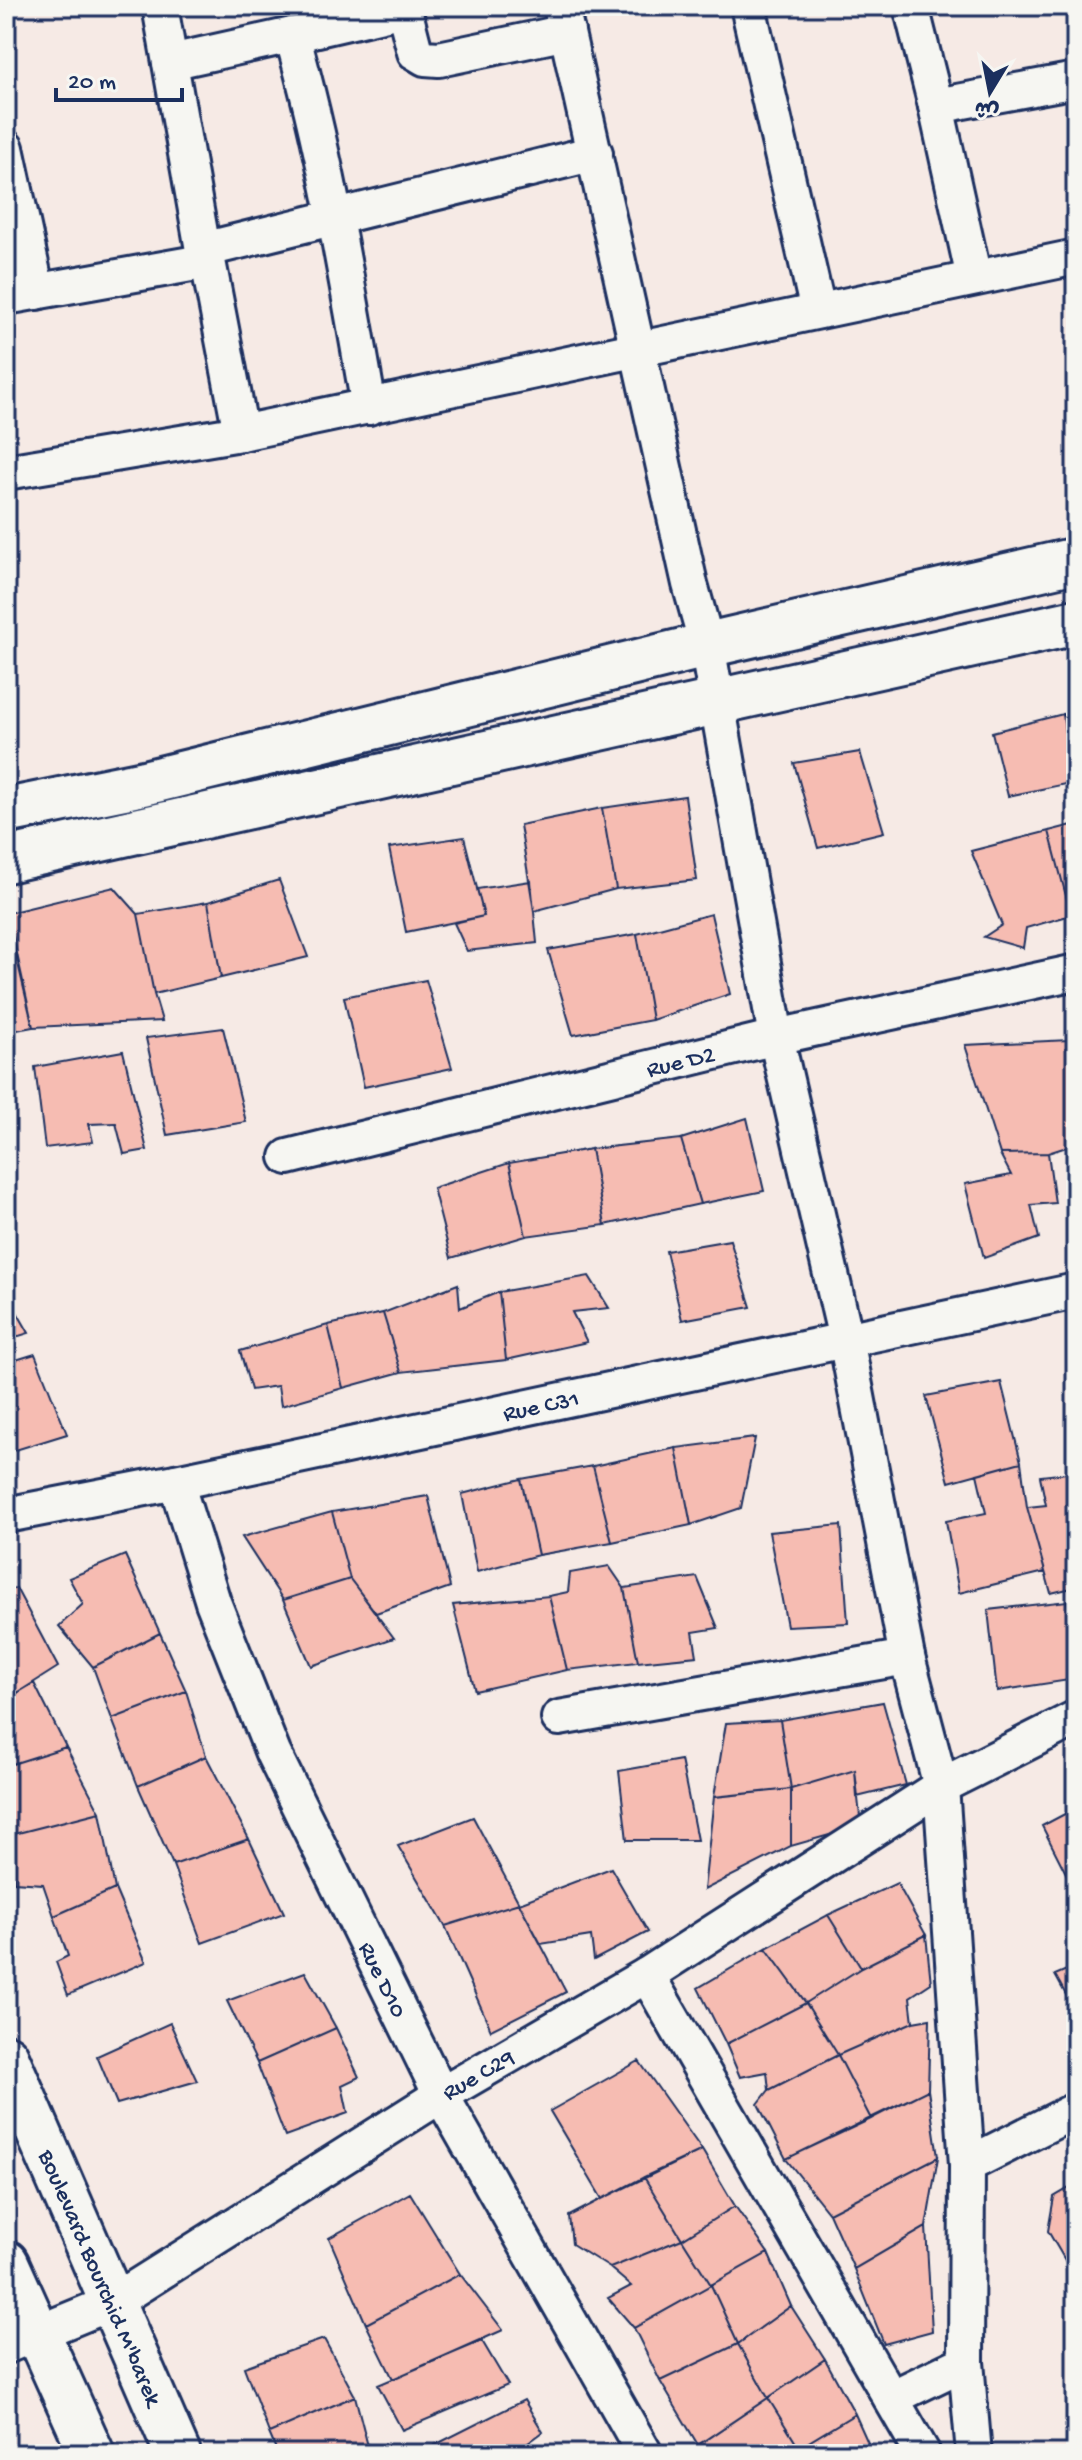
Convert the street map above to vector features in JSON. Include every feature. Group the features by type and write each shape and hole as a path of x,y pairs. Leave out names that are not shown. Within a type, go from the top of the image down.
{"main road":[{"path":"6,811 205,769 707,645 1076,560"},
{"path":"6,860 1076,622"},
{"name":"Boulevard Bourchid M'barek","path":"6,2057 178,2454"},
{"path":"6,2263 21,2339 92,2454"}],"street":[{"path":"160,6 241,433"},
{"path":"748,6 818,311"},
{"path":"911,6 974,278"},
{"path":"170,62 404,8 415,52 425,58 439,59 564,19 719,701 776,1037 846,1339 907,1657 941,1786 967,2165 966,2362 974,2454"},
{"path":"292,35 315,116 336,217 369,407"},
{"path":"936,106 1076,80"},
{"path":"6,148 22,295 206,256 336,217 595,153"},
{"path":"6,472 241,433 1076,257"},
{"name":"Rue D2","path":"288,1157 776,1037 1076,972"},
{"name":"Rue C31","path":"6,1515 176,1482 1076,1291"},
{"name":"Rue D10","path":"176,1482 213,1602 273,1753 441,2095 645,2454"},
{"path":"559,1718 907,1657"},
{"name":"Rue C29","path":"21,2339 113,2302 441,2095 647,1975 941,1786 1076,1718"},
{"path":"647,1975 923,2454"},
{"path":"967,2165 1076,2110"},
{"path":"891,2398 966,2362"}],"building":[{"path":"1076,713 1076,783 1063,714"},
{"path":"1063,714 1070,783 1008,796 992,732"},
{"path":"860,752 884,832 818,848 794,763"},
{"path":"685,796 697,880 616,889 602,808"},
{"path":"602,808 616,889 534,911 520,825"},
{"path":"1076,824 1076,915 1071,915 1049,831"},
{"path":"1049,831 1071,915 1026,928 1023,948 984,937 1002,925 971,851"},
{"path":"464,837 484,916 406,932 389,848"},
{"path":"279,880 308,957 221,978 208,902"},
{"path":"531,881 537,943 467,951 454,923 484,916 477,889"},
{"path":"114,887 138,914 162,1021 33,1027 8,913"},
{"path":"208,902 221,978 154,994 138,914"},
{"path":"711,914 730,994 652,1020 637,934"},
{"path":"11,934 33,1027 6,1032 6,935"},
{"path":"637,934 652,1020 573,1035 548,950"},
{"path":"426,980 452,1068 364,1087 344,997"},
{"path":"223,1028 246,1122 167,1135 146,1038"},
{"path":"1076,1038 1076,1081 1069,1040"},
{"path":"1069,1040 1076,1081 1076,1144 1048,1153 1000,1154 965,1045"},
{"path":"123,1051 147,1150 124,1154 116,1123 89,1124 93,1142 45,1148 35,1067"},
{"path":"747,1118 764,1191 700,1204 681,1139"},
{"path":"681,1139 700,1204 605,1225 591,1149"},
{"path":"591,1149 605,1225 526,1236 509,1163"},
{"path":"1048,1153 1055,1203 1031,1205 1039,1238 984,1258 965,1184 1011,1175 1000,1154"},
{"path":"509,1163 526,1236 451,1258 433,1188"},
{"path":"730,1240 751,1307 682,1320 666,1251"},
{"path":"589,1276 609,1308 572,1312 587,1342 506,1360 499,1292"},
{"path":"458,1284 460,1308 499,1292 506,1360 401,1372 383,1313"},
{"path":"6,1293 29,1333 6,1340"},
{"path":"383,1313 401,1372 343,1388 328,1325"},
{"path":"328,1325 343,1388 281,1406 278,1386 251,1390 240,1351"},
{"path":"35,1354 67,1434 6,1453 6,1363"},
{"path":"1001,1382 1021,1462 949,1482 926,1396"},
{"path":"755,1438 741,1508 691,1525 676,1448"},
{"path":"676,1448 691,1525 612,1542 593,1466"},
{"path":"1021,1462 1027,1507 1045,1572 959,1593 946,1521 986,1513 977,1474"},
{"path":"593,1466 612,1542 538,1555 521,1479"},
{"path":"1076,1472 1076,1587 1051,1593 1027,1507 1046,1505 1040,1476"},
{"path":"521,1479 538,1555 477,1572 462,1494"},
{"path":"428,1496 450,1587 376,1613 350,1579 332,1512"},
{"path":"332,1512 350,1579 283,1600 242,1537"},
{"path":"841,1525 848,1623 787,1626 769,1532"},
{"path":"125,1555 160,1633 93,1667 59,1626 83,1604 69,1578"},
{"path":"609,1566 624,1588 638,1662 567,1670 549,1596 568,1592 570,1573"},
{"path":"697,1577 718,1628 693,1632 697,1656 638,1662 624,1588"},
{"path":"350,1579 394,1638 311,1666 283,1600"},
{"path":"16,1588 58,1667 6,1700 6,1591"},
{"path":"549,1596 567,1670 475,1691 453,1605"},
{"path":"1067,1601 1076,1679 997,1691 988,1610"},
{"path":"160,1633 186,1691 112,1719 93,1667"},
{"path":"34,1683 66,1747 6,1766 6,1700"},
{"path":"186,1691 206,1756 138,1786 112,1719"},
{"path":"883,1702 906,1785 857,1797 855,1770 791,1789 780,1720"},
{"path":"780,1720 791,1789 714,1797 726,1723"},
{"path":"66,1747 100,1812 14,1834 6,1814 6,1766"},
{"path":"206,1756 249,1839 173,1865 138,1786"},
{"path":"681,1760 697,1840 627,1840 619,1771"},
{"path":"855,1770 861,1826 791,1846 791,1789"},
{"path":"791,1789 791,1846 704,1890 714,1797"},
{"path":"1076,1808 1076,1893 1042,1826"},
{"path":"100,1812 115,1889 54,1916 43,1884 14,1882 14,1834"},
{"path":"473,1817 519,1903 445,1926 398,1846"},
{"path":"249,1839 284,1913 202,1943 173,1865"},
{"path":"611,1868 648,1932 594,1960 591,1936 541,1944 519,1903"},
{"path":"897,1883 926,1935 861,1968 828,1915"},
{"path":"115,1889 146,1962 68,1995 56,1962 68,1956 54,1916"},
{"path":"519,1903 566,1992 491,2030 445,1926"},
{"path":"828,1915 861,1968 806,2003 766,1948"},
{"path":"926,1935 931,1983 910,1997 913,2022 838,2055 806,2003 861,1968"},
{"path":"766,1948 806,2003 726,2044 698,1988"},
{"path":"1076,1966 1076,2013 1055,1975"},
{"path":"305,1972 336,2028 257,2063 227,2001"},
{"path":"806,2003 838,2055 769,2090 767,2072 740,2077 726,2044"},
{"path":"930,2019 928,2090 871,2119 838,2055 913,2022"},
{"path":"170,2023 197,2081 117,2104 97,2056"},
{"path":"336,2028 359,2077 342,2085 348,2113 285,2136 257,2063"},
{"path":"838,2055 871,2119 786,2159 758,2104 769,2090"},
{"path":"639,2061 702,2150 602,2199 550,2111"},
{"path":"928,2090 938,2157 829,2213 786,2159"},
{"path":"702,2150 735,2206 682,2239 644,2177"},
{"path":"938,2157 926,2227 854,2269 829,2213"},
{"path":"644,2177 682,2239 610,2268 572,2244 569,2216"},
{"path":"1076,2184 1076,2279 1048,2231 1054,2197"},
{"path":"410,2193 460,2274 366,2324 329,2238"},
{"path":"735,2206 768,2253 711,2285 682,2239"},
{"path":"926,2227 932,2331 884,2344 854,2269"},
{"path":"682,2239 711,2285 634,2328 608,2298 631,2286 610,2268"},
{"path":"768,2253 791,2306 738,2344 711,2285"},
{"path":"460,2274 503,2330 393,2379 366,2324"},
{"path":"711,2285 738,2344 660,2381 634,2328"},
{"path":"791,2306 825,2359 768,2398 738,2344"},
{"path":"324,2339 355,2396 269,2433 244,2367"},
{"path":"482,2341 508,2385 402,2430 378,2385"},
{"path":"738,2344 768,2398 698,2445 660,2381"},
{"path":"825,2359 855,2414 799,2448 768,2398"},
{"path":"355,2396 370,2454 278,2454 269,2433"},
{"path":"768,2398 799,2448 789,2454 701,2454 698,2445"},
{"path":"524,2400 543,2432 524,2446 527,2454 417,2454"},
{"path":"855,2414 873,2454 801,2454 799,2448"}]}
